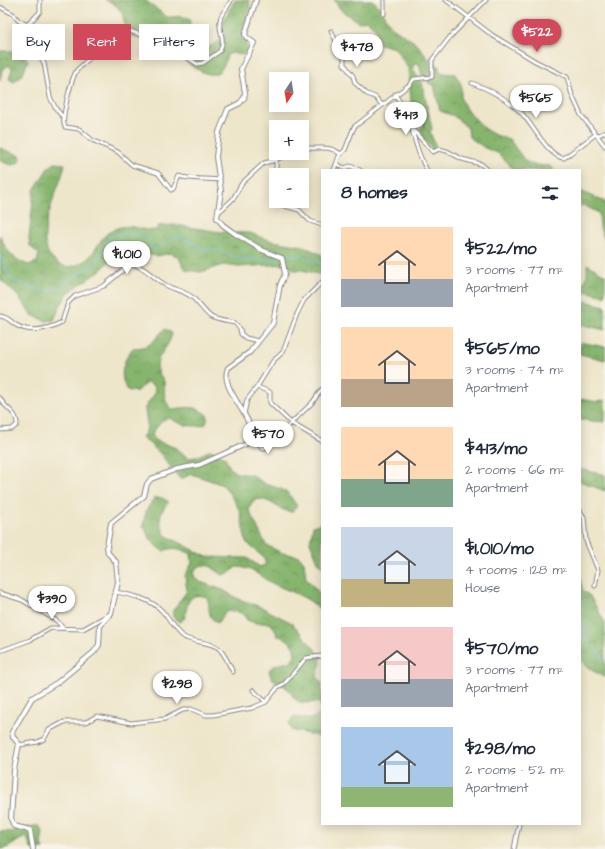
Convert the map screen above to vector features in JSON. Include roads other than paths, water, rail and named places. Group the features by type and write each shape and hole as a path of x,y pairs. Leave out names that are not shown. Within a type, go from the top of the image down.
{"main road":[{"path":"33,849 30,830 14,826 11,819 14,770 19,745 12,734 28,703 35,696 58,682 94,652 100,641 100,626 111,613 118,575 116,562 108,553 106,546 111,523 144,496 147,484 151,479 177,469 199,465 246,444 249,438 250,426 232,394 227,371 228,368 250,352 273,321 280,286 285,274 282,258 262,250 234,234 219,221 217,214 221,191 216,157 219,132 225,113 244,98 245,93 242,69 254,45 253,41 245,37 245,34 256,0"}],"street":[{"path":"0,7 12,14 19,21 28,24 40,12 40,0"},
{"path":"63,117 76,72 116,34 123,31 131,31 169,47 197,64 203,63 220,51 223,38 219,26 220,21 231,0"},
{"path":"384,0 384,14"},
{"path":"446,0 454,8 503,42 567,77 577,106 605,146"},
{"path":"334,169 341,154 345,150 354,127 414,79 432,77 432,60 450,37 486,0"},
{"path":"331,31 344,57 344,64 353,76 355,83 367,94 375,97 382,105"},
{"path":"42,60 44,64 53,104 63,117 65,127 79,129 92,140 118,152 132,165 158,173 171,190 173,189 179,176 187,178 197,177 220,180"},
{"path":"472,83 506,100 524,116 545,145 561,158 564,158 596,134 599,135 605,132"},
{"path":"395,94 407,113 418,154 426,169"},
{"path":"412,129 433,152 439,149 447,151 462,159 481,164 487,169"},
{"path":"309,148 328,147 341,154"},
{"path":"217,214 233,199 242,183 264,163 276,160 276,168"},
{"path":"337,164 344,168 350,166 358,169"},
{"path":"292,208 299,210 310,220 321,225"},
{"path":"0,316 10,318 15,324 30,329 38,330 55,325 62,322 68,303 75,296 104,286 130,264 136,265 151,273 170,287 185,292 199,303 209,316 218,320 235,323 240,329 241,334 246,338 258,341"},
{"path":"244,414 246,402 273,361 283,352 297,312 304,300 321,283"},
{"path":"257,387 270,392 270,403 291,423 321,439"},
{"path":"250,426 262,448 265,448 312,403 321,390"},
{"path":"0,398 2,403 14,413 17,420 17,425 12,429 0,430"},
{"path":"581,512 584,517 586,541 598,570 595,586"},
{"path":"116,592 134,596 148,602 162,610 180,634 195,642 217,647 222,652 233,672"},
{"path":"0,593 22,600 57,621 62,627"},
{"path":"0,651 30,640 51,628 62,627 83,629 111,613"},
{"path":"19,745 38,742 44,739 49,730 64,722 86,722 97,716 131,723 165,719 183,710 191,709 206,715 230,713 266,702 278,687 285,683 306,658 321,656"},
{"path":"253,690 266,702"},
{"path":"514,849 519,825"}],"waterway":[{"path":"0,255 9,276 15,281 36,289 51,291 64,285 76,275 97,264 110,236 120,234 135,234 149,239 149,246 156,250 175,237 182,237 202,249 218,250 240,259 278,259"},
{"path":"285,256 300,255 321,263"},
{"path":"581,618 589,642 605,661"}]}
